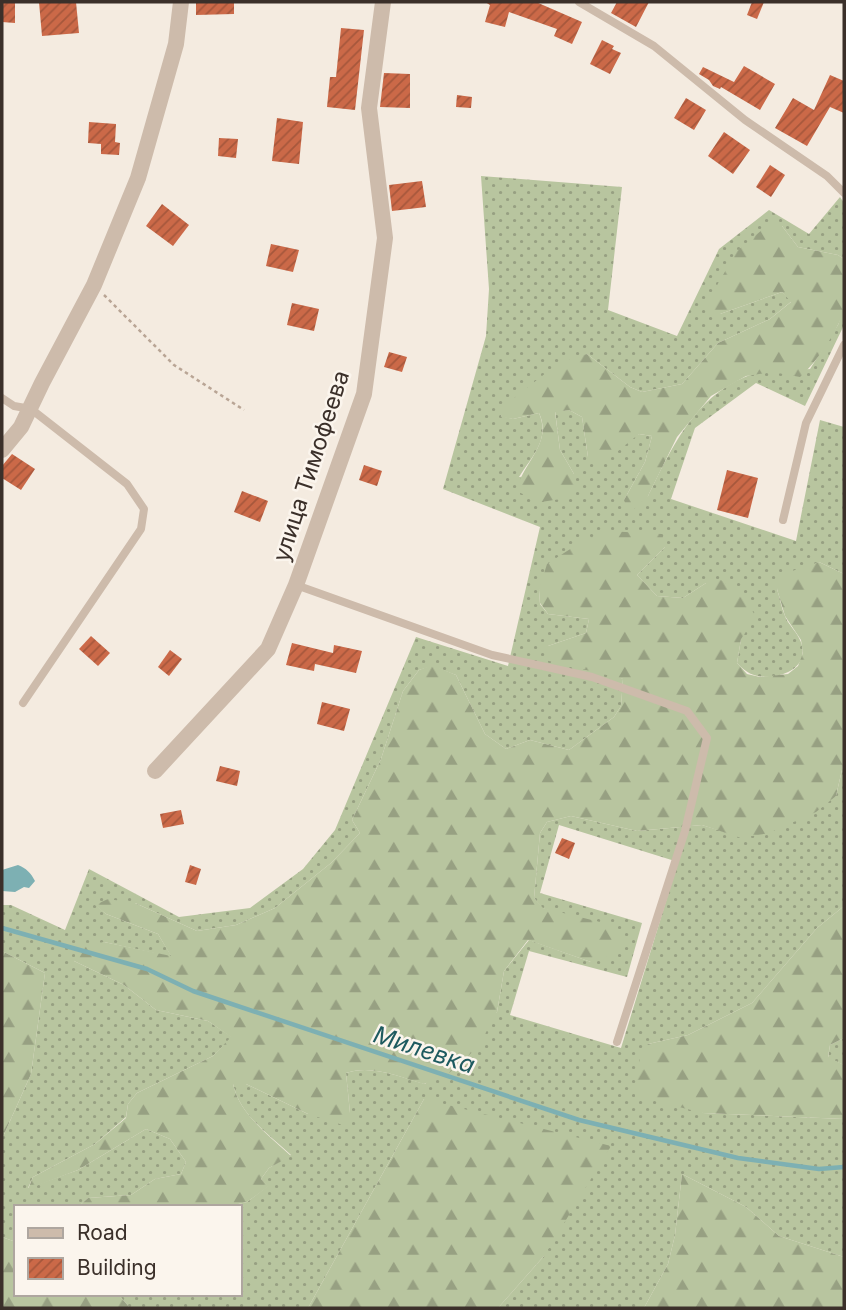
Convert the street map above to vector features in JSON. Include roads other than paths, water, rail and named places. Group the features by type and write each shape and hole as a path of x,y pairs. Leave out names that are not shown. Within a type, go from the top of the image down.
{"street":[{"path":"2,450 21,427 94,285 138,178 177,44 181,2"},
{"name":"улица Тимофеева","path":"155,771 268,649 296,585 364,394 385,238 369,108 383,2"}],"lane":[{"path":"579,2 654,46 745,120 827,176 844,192"},
{"path":"783,520 807,423 844,345"},
{"path":"2,398 14,406 31,409 127,484 144,509 141,529 23,703"},
{"path":"296,585 492,654 592,677 687,711 707,738 685,831 617,1042"}],"water":[{"path":"18,865 28,871 35,881 29,888 24,887 15,892 2,891 2,870"}],"waterway":[{"name":"Милевка","path":"2,928 147,969 193,991 579,1120 738,1158 819,1169 844,1167"}]}
